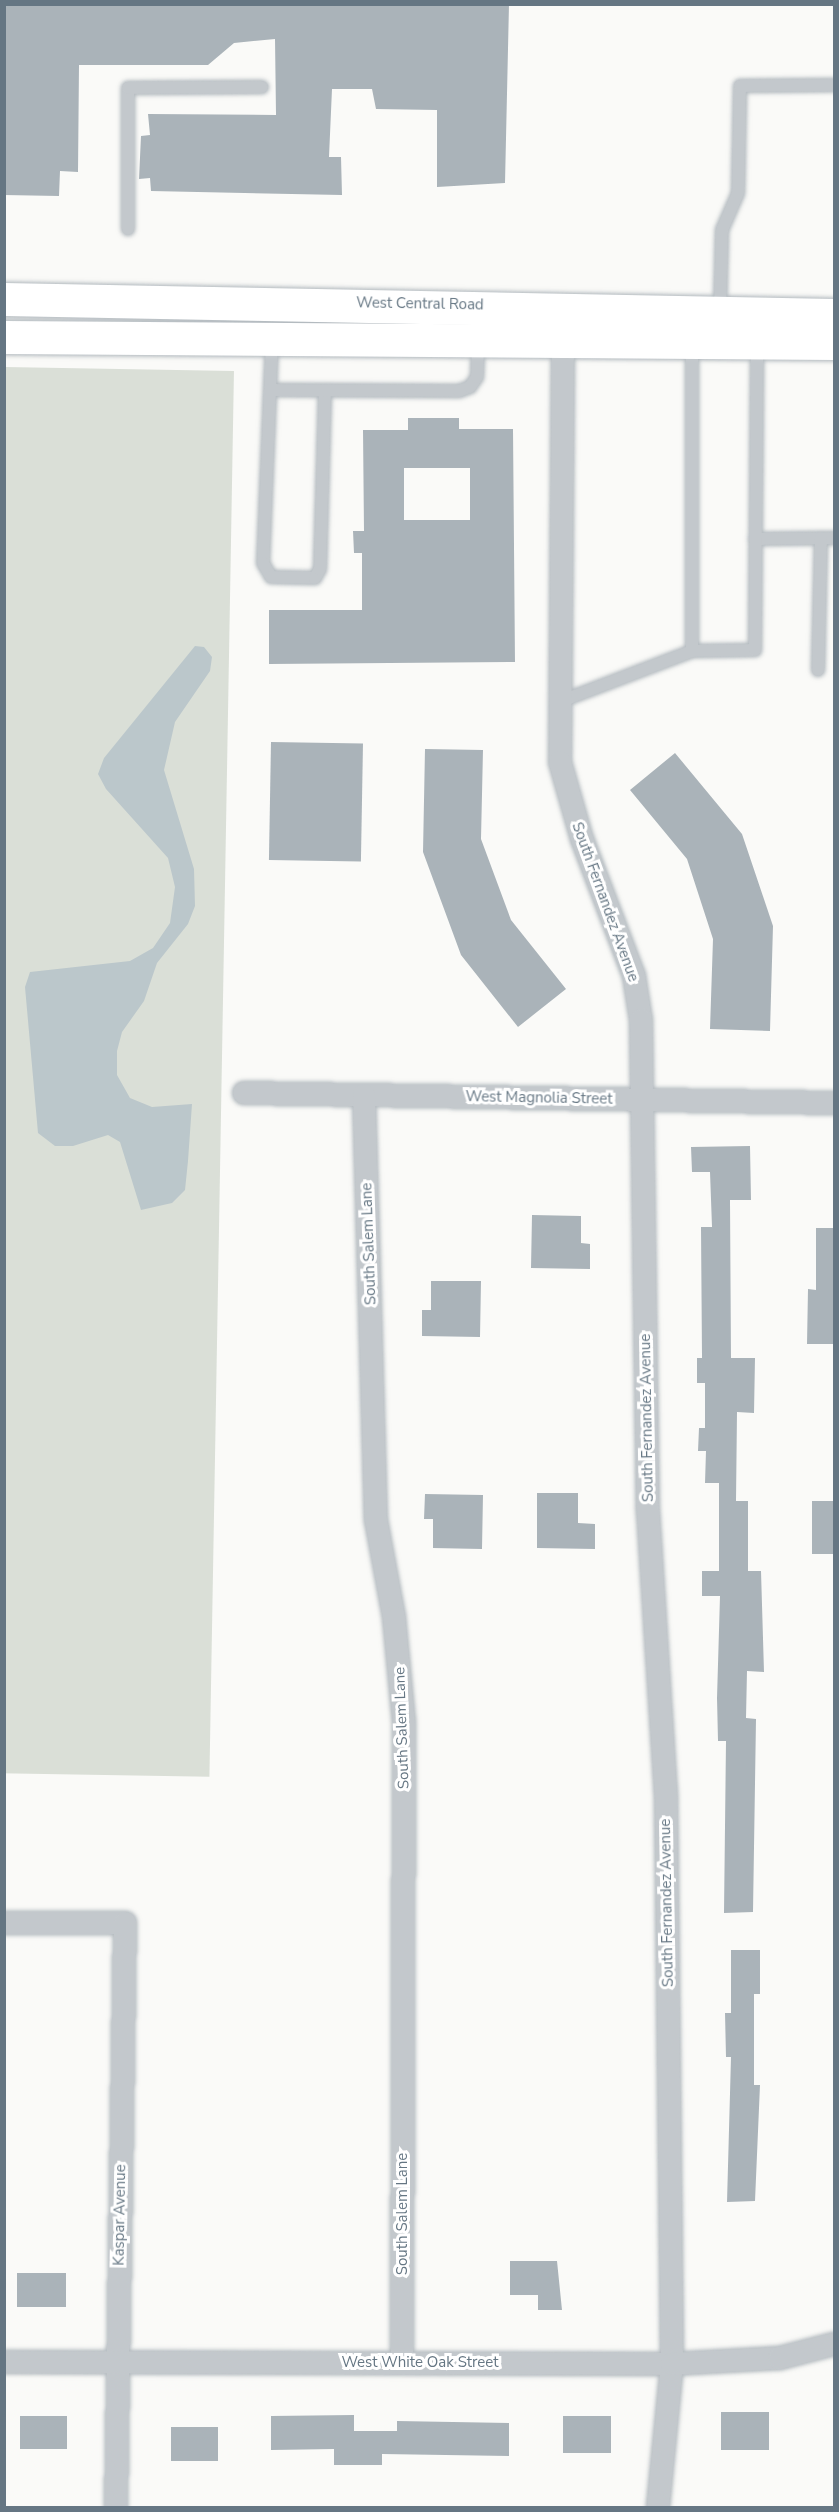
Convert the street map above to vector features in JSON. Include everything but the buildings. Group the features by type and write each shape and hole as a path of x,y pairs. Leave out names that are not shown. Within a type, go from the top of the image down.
{"main road":[{"name":"West Central Road","path":"4,299 562,307 834,315"},
{"path":"4,337 834,343"}],"street":[{"name":"South Fernandez Avenue","path":"563,341 564,700 558,720 560,762 582,839 634,976 641,1020 648,1509 666,1796 672,2364 658,2508"},
{"name":"West Magnolia Street","path":"244,1093 834,1103"},
{"name":"South Salem Lane","path":"364,1095 376,1520 394,1617 404,1723 402,2363"},
{"name":"Kaspar Avenue","path":"4,1923 124,1923 116,2508"},
{"name":"West White Oak Street","path":"4,2362 672,2364 780,2358 834,2344"}],"lane":[{"path":"720,311 722,230 738,189 740,86 834,85"},
{"path":"129,229 128,88 262,87"},
{"path":"562,307 563,341"},
{"path":"272,339 263,563 271,577 315,578 320,569 325,392"},
{"path":"270,390 459,391 470,387 477,376 478,340"},
{"path":"692,341 692,651"},
{"path":"564,700 692,651 755,650 757,342"},
{"path":"818,670 821,538"},
{"path":"755,539 834,538"}],"shaded area":[{"path":"5,367 234,371 209,1777 4,1773"},
{"path":"195,646 204,647 212,657 210,671 175,722 164,770 194,869 195,906 188,924 157,963 144,1001 122,1032 117,1051 117,1075 130,1098 152,1107 192,1104 188,1161 185,1190 172,1203 141,1210 120,1142 108,1135 73,1146 55,1146 38,1133 25,987 30,972 130,961 153,948 170,923 175,887 168,858 106,789 98,774 104,758"}]}
